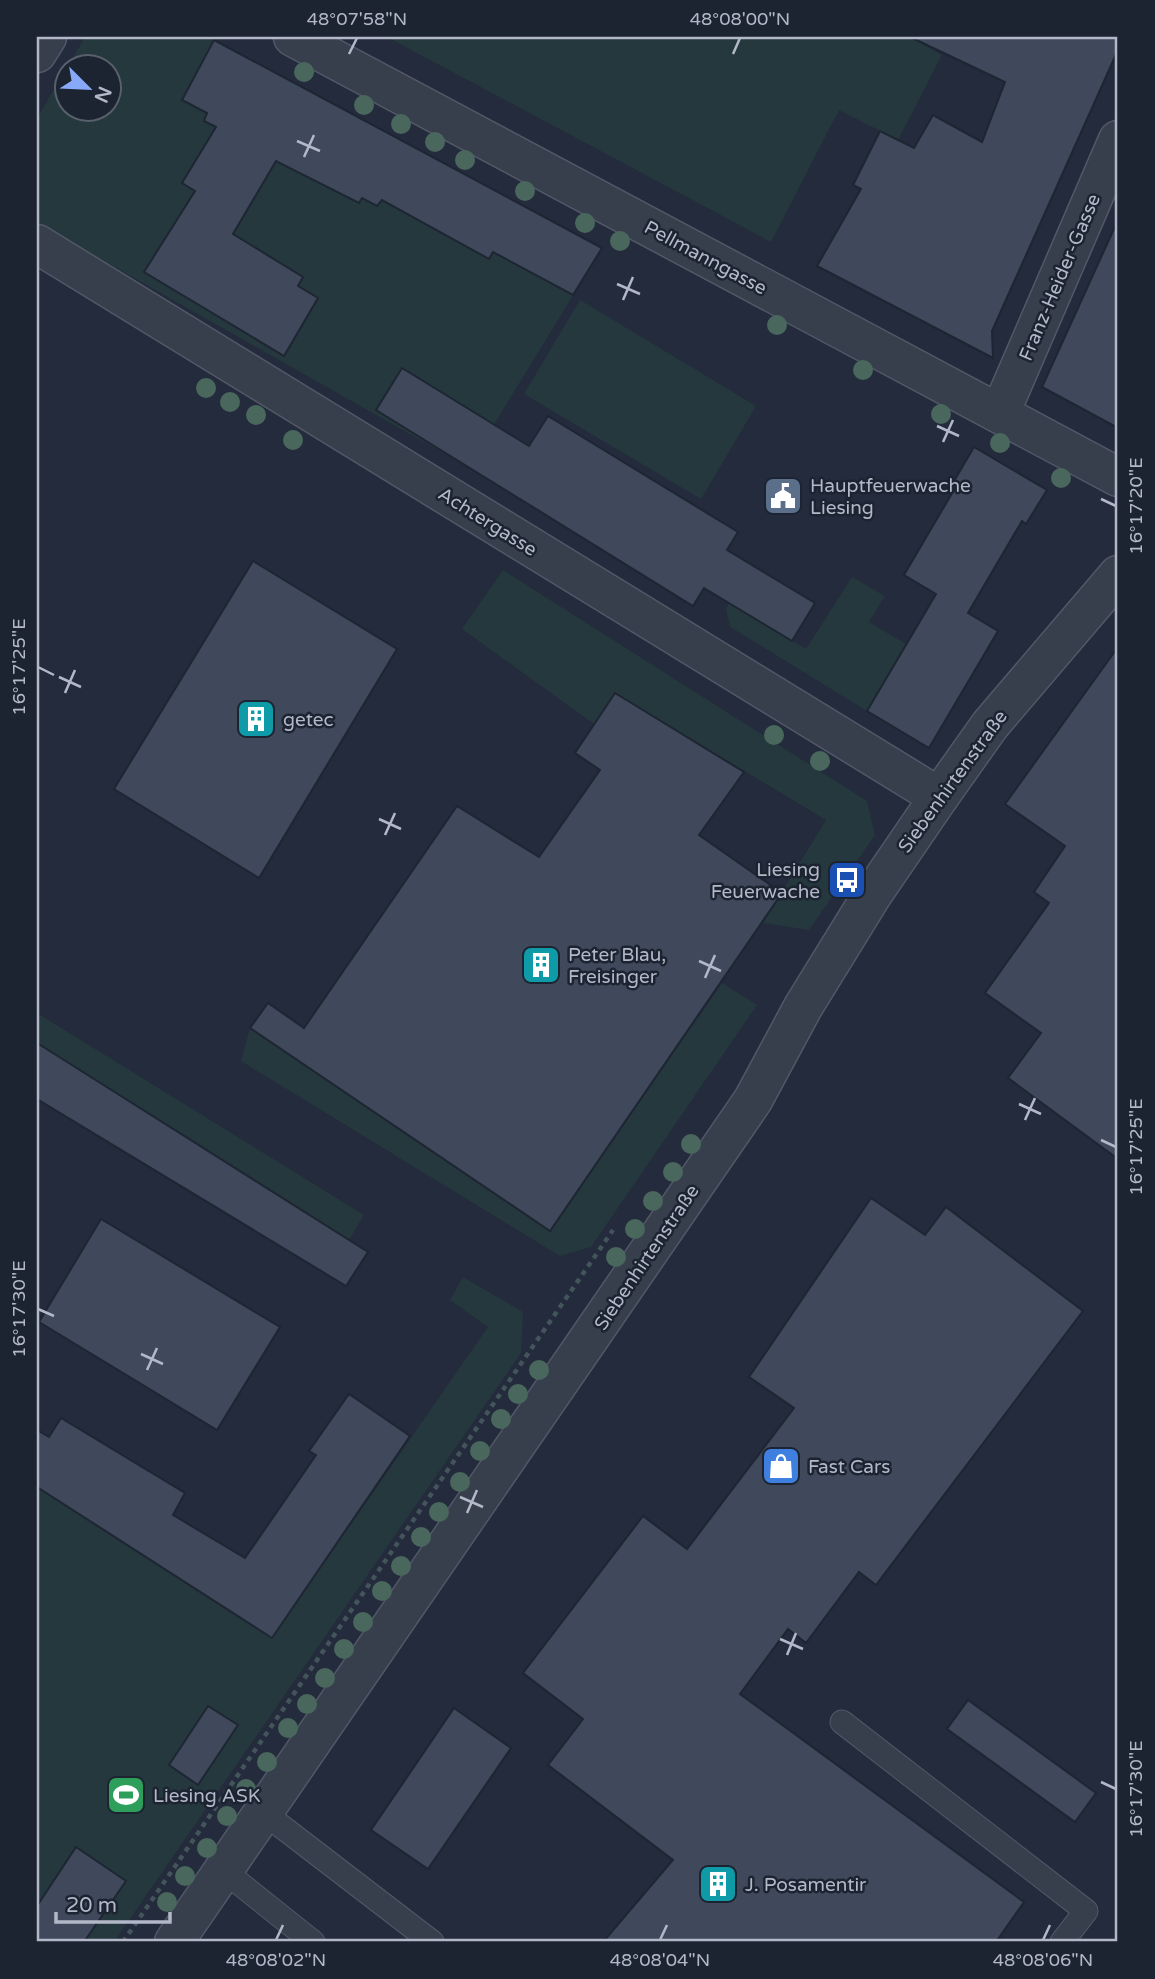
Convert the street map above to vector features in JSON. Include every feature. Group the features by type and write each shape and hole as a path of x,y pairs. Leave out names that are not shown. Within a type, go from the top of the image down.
{"street":[{"path":"37,53 47,37"},
{"name":"Pellmanngasse","path":"293,37 1118,477"},
{"name":"Franz-Heider-Gasse","path":"1000,413 1118,140"},
{"name":"Achtergasse","path":"37,244 939,797"},
{"name":"Siebenhirtenstraße","path":"174,1942 753,1100 810,995 872,895 939,797 990,724 1118,575"}],"lane":[{"path":"842,1722 1086,1911 1062,1942"},
{"path":"264,1813 432,1942"},
{"path":"225,1871 313,1942"}],"path":[{"path":"123,1942 616,1225"}],"green space":[{"path":"85,37 210,37 602,248 468,467 37,223 37,119 52,93 52,122 122,122 122,52 76,52"},
{"path":"387,37 910,37 942,55 898,140 839,110 771,242"},
{"path":"580,300 756,406 701,499 524,394"},
{"path":"503,570 867,801 875,835 809,930 763,923 826,820 615,693 594,724 462,629"},
{"path":"852,577 885,596 869,622 906,644 867,711 730,627 726,609 729,603 806,649"},
{"path":"722,983 757,1005 591,1247 560,1256 241,1061 250,1028 550,1231"},
{"path":"37,1013 364,1215 349,1240 37,1043"},
{"name":"Liesing ASK","path":"463,1277 523,1312 521,1353 114,1942 37,1942 37,1487 272,1638 488,1327 450,1300"}],"building":[{"path":"910,37 1118,37 1118,50 992,331 993,358 817,266 861,189 853,185 880,131 914,148 933,115 982,142 1005,82"},
{"path":"214,40 602,248 573,295 493,252 489,259 382,200 377,206 362,198 359,203 276,161 233,234 303,277 298,286 318,298 284,356 144,272 195,191 182,183 216,127 204,121 207,113 182,100"},
{"path":"1118,220 1118,428 1042,387"},
{"path":"402,368 529,446 548,416 738,532 727,550 815,603 792,641 704,588 693,606 376,410"},
{"path":"974,447 1047,490 1026,524 1022,521 968,613 998,631 929,748 867,711 936,594 904,575 958,483 954,481"},
{"name":"getec","path":"253,561 397,649 259,878 114,789"},
{"path":"1118,647 1118,1159 1008,1078 1041,1033 985,993 1049,903 1034,892 1065,846 1005,804"},
{"name":"Peter Blau, Freisinger","path":"615,693 744,772 699,835 782,893 550,1231 250,1028 268,1003 304,1028 457,806 539,857 600,770 575,753"},
{"path":"37,1043 368,1252 346,1286 37,1099"},
{"path":"871,1198 925,1235 946,1207 1083,1311 876,1585 859,1572 806,1643 788,1629 740,1694 1024,1902 996,1942 603,1942 673,1860 548,1765 583,1719 523,1673 643,1516 687,1549 794,1408 749,1377"},
{"path":"101,1219 280,1327 217,1430 39,1322"},
{"path":"349,1394 410,1436 272,1638 37,1487 37,1430 49,1437 61,1418 185,1493 173,1515 245,1558 316,1455 309,1451"},
{"path":"968,1700 1096,1793 1075,1822 947,1729"},
{"path":"208,1706 238,1725 198,1785 169,1765"},
{"path":"454,1708 511,1748 428,1869 371,1830"},
{"path":"76,1847 126,1881 84,1942 37,1942 37,1906"}],"place":[{"name":"Hauptfeuerwache Liesing","path":"783,496"},
{"name":"getec","path":"256,719"},
{"name":"Liesing Feuerwache","path":"847,880"},
{"name":"Peter Blau, Freisinger","path":"541,965"},
{"name":"Fast Cars","path":"781,1466"},
{"name":"Liesing ASK","path":"126,1795"},
{"name":"J. Posamentir","path":"718,1884"}]}
